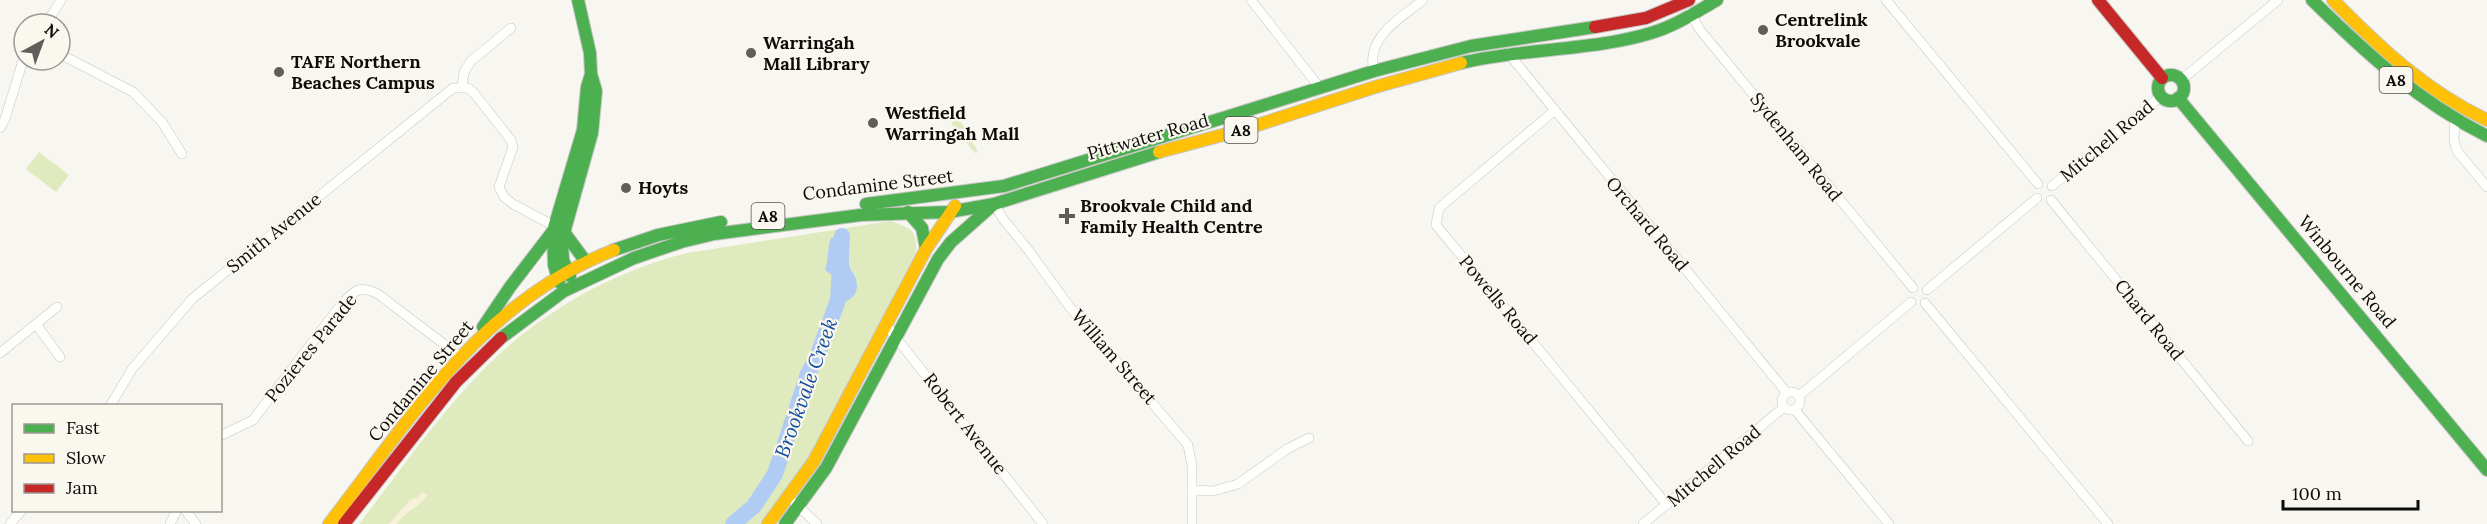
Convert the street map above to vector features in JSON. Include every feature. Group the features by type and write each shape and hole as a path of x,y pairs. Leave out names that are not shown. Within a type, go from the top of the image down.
{"main road":[{"path":"564,291 562,274 552,250 595,114 596,86 591,74 590,54 578,0"},
{"name":"Pittwater Road","path":"785,524 825,468 938,259 959,234 994,204 1128,160 1245,129 1397,80 1508,52 1634,37 1662,29 1717,0"},
{"path":"2098,0 2162,78"},
{"name":"A8","path":"2312,0 2408,90 2455,120 2487,136"},
{"name":"A8","path":"2333,0 2377,45 2424,85 2444,100 2487,120"},
{"name":"Pittwater Road","path":"976,191 1004,186 1374,71 1481,44 1630,22 1647,18 1687,1"},
{"path":"2174,76 2181,81 2183,90 2178,98 2171,100 2161,96 2158,89 2162,78 2174,76"},
{"path":"1320,88 1330,102"},
{"name":"Winbourne Road","path":"2178,98 2486,465"},
{"path":"768,524 814,461 926,249 949,212 976,191"},
{"name":"Condamine Street","path":"329,524 461,357 508,311 562,274 630,243 694,226 976,191"},
{"name":"Condamine Street","path":"344,524 474,362 512,328 576,285 634,258 697,238 805,221 908,212 949,212 994,204"},
{"path":"908,212 924,231 926,249"},
{"path":"557,229 586,262"},
{"path":"476,341 488,317 557,229"},
{"path":"562,274 576,285"}],"street":[{"path":"1251,0 1320,88"},
{"path":"1374,71 1371,59 1380,37 1424,0"},
{"path":"1886,0 2038,184"},
{"path":"2181,81 2278,0"},
{"name":"Sydenham Road","path":"1687,1 1700,30 1913,288"},
{"path":"511,28 471,61 464,72 462,87 474,93 511,140 513,147 499,187 504,197 557,229"},
{"name":"Orchard Road","path":"1508,52 1787,393"},
{"path":"72,60 133,92 162,123 182,154"},
{"path":"0,128 19,72"},
{"name":"Smith Avenue","path":"111,404 132,369 192,299 445,94 453,88 462,87"},
{"name":"Mitchell Road","path":"2052,186 2161,96"},
{"name":"Powells Road","path":"1554,111 1439,208 1436,225 1667,505"},
{"path":"2455,120 2454,140 2457,151 2487,187"},
{"path":"2045,182 2052,186 2055,193 2051,200 2044,202 2037,198 2035,190 2038,184 2045,182"},
{"path":"1927,290 2037,198"},
{"name":"Chard Road","path":"2051,200 2248,441"},
{"name":"William Street","path":"994,204 1069,306 1184,439 1191,452 1192,524"},
{"path":"1920,286 1927,290 1929,298 1925,303 1918,306 1911,302 1909,295 1913,288 1920,286"},
{"name":"Pozieres Parade","path":"222,435 253,420 340,306 356,290 366,288 378,294 461,357"},
{"path":"1799,396 1911,302"},
{"path":"1925,303 2108,524"},
{"path":"0,353 57,308"},
{"path":"36,324 60,357"},
{"name":"Robert Avenue","path":"886,325 1043,524"},
{"path":"1793,392 1799,396 1800,404 1795,410 1790,411 1784,408 1782,400 1787,393 1793,392"},
{"name":"Mitchell Road","path":"1643,524 1784,408"},
{"path":"1795,410 1889,524"},
{"path":"1192,490 1213,491 1238,484 1287,449 1309,438"},
{"path":"789,498 817,524"},
{"path":"10,524 20,512"},
{"path":"187,512 196,524"}],"green space":[{"path":"961,122 978,152 975,153 951,123"},
{"path":"39,152 69,175 56,192 26,169"},
{"path":"891,221 914,234 916,252 809,460 761,524 359,524 452,404 489,364 539,322 595,288 656,262 687,253"}],"sand":[{"path":"422,492 428,495 425,499 397,524 389,524 410,500 418,497"}],"water":[{"path":"848,236 849,264 857,288 849,300 833,303 836,278 825,270 830,242 831,238"}],"waterway":[{"name":"Brookvale Creek","path":"733,524 754,506 775,474 808,374 817,357 838,300 842,236"}],"traffic: fast":[{"path":"559,282 554,265 553,231 583,130 587,87 591,74 590,53 578,0"},
{"path":"1461,63 1628,39 1668,27 1717,0"},
{"path":"2312,0 2394,75 2439,108 2487,136"},
{"path":"866,204 1004,186 1374,71 1471,46 1595,27"},
{"path":"570,276 563,260 562,240 592,133 596,91 591,74"},
{"path":"2171,75 2180,79 2184,88 2180,97 2171,101 2162,97 2158,88 2162,79 2171,75"},
{"path":"2178,98 2487,470"},
{"path":"501,338 564,291 634,258 681,242 714,234 861,215 949,212 994,204 1159,152"},
{"path":"785,524 826,468 938,259 951,242 994,204"},
{"path":"908,212 922,228 926,249"},
{"path":"614,250 658,235 721,222"},
{"path":"483,327 553,231"},
{"path":"564,232 586,262"}],"traffic: slow":[{"path":"2333,0 2368,35 2424,82 2487,120"},
{"path":"1159,152 1245,129 1375,87 1461,63"},
{"path":"768,524 814,461 926,249 955,206"},
{"path":"329,524 421,404 487,331 525,300 567,272 614,250"}],"traffic: jam":[{"path":"1595,27 1646,18 1689,0"},
{"path":"2098,0 2162,78"},
{"path":"344,524 456,382 501,338"}],"place":[{"name":"Centrelink Brookvale","path":"1763,30"},
{"name":"Warringah Mall Library","path":"751,53"},
{"name":"TAFE Northern Beaches Campus","path":"279,72"},
{"name":"Westfield Warringah Mall","path":"873,123"},
{"name":"Hoyts","path":"626,188"},
{"name":"Brookvale Child and Family Health Centre","path":"1067,216"}]}
